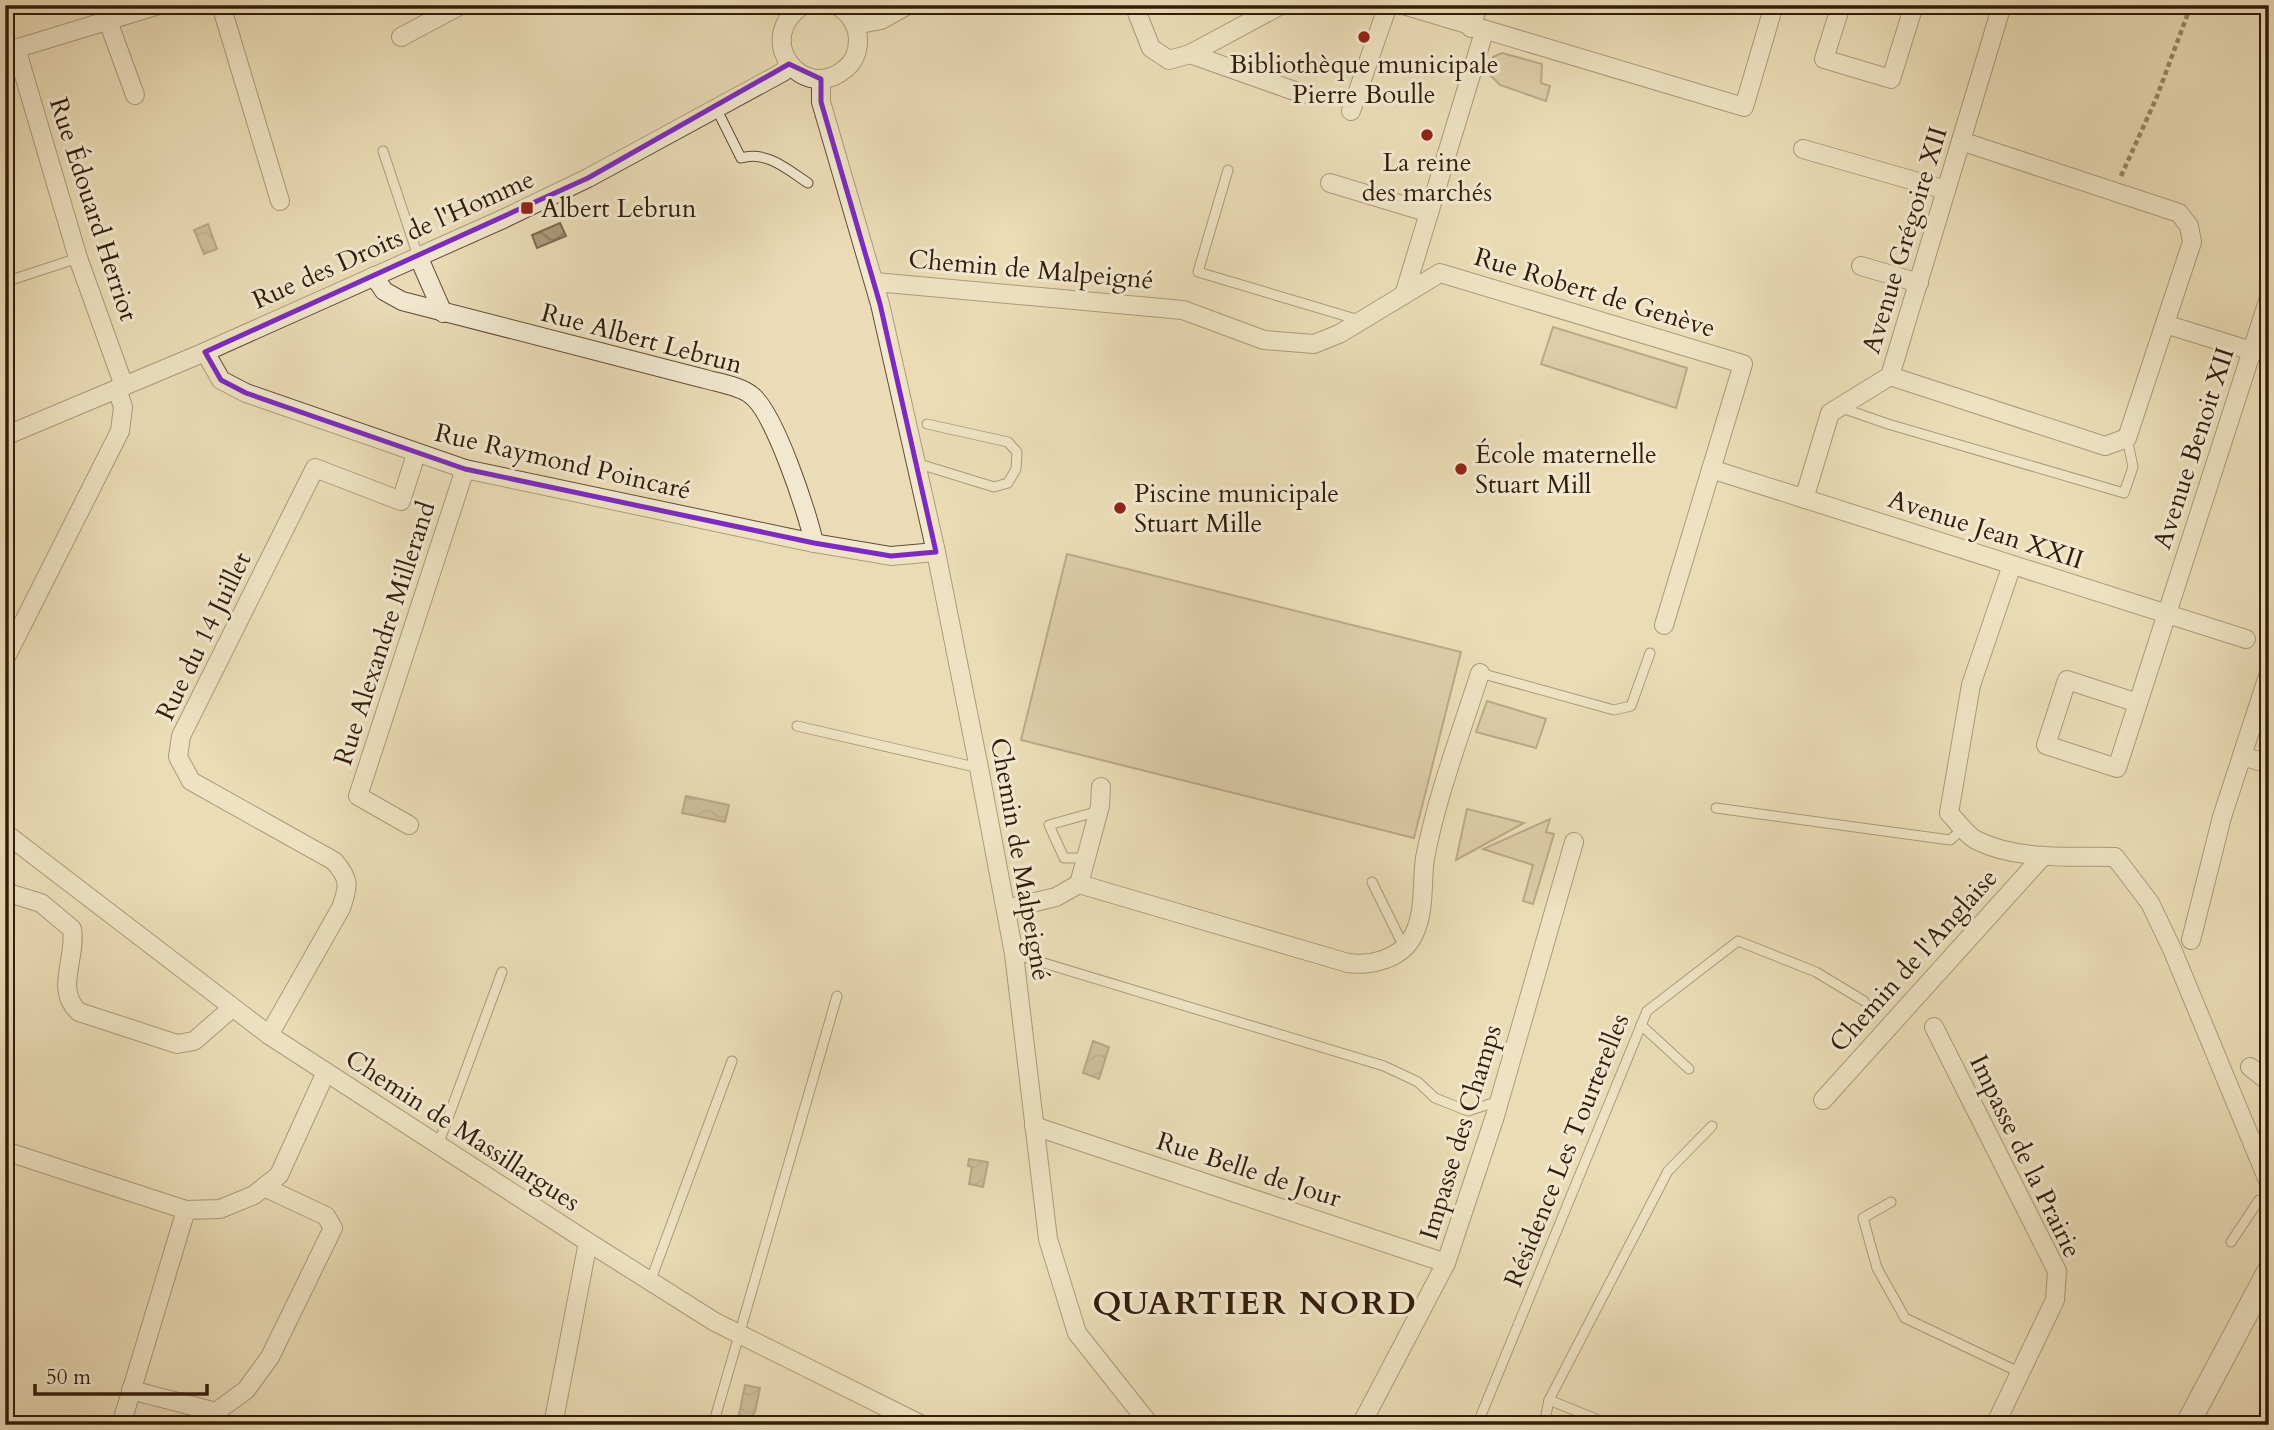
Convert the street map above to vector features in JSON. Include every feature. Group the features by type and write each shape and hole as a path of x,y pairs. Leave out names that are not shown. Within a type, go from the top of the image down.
{"street":[{"path":"11,50 159,5"},
{"path":"221,5 280,201"},
{"path":"401,37 461,5"},
{"path":"795,7 783,27 781,47 789,64 798,72 821,79 841,72 855,57 858,46 855,25 849,15 836,5"},
{"path":"855,25 881,20 908,5"},
{"path":"1134,5 1152,48 1161,57 1169,60 1190,54 1281,5"},
{"path":"1351,111 1388,5"},
{"path":"1403,5 1478,30 1744,107 1774,5"},
{"path":"1404,295 1478,30 1478,5"},
{"path":"1841,5 1824,59 1892,79 1914,5"},
{"name":"Avenue Grégoire XII","path":"1804,499 1830,414 1890,376 2002,5"},
{"path":"108,21 135,96"},
{"name":"Rue Édouard Herriot","path":"5,659 120,431 123,407 120,387 11,50"},
{"path":"1190,54 1303,94"},
{"name":"Rue des Droits de l'Homme","path":"5,436 205,352 576,184 783,72 789,64"},
{"name":"Chemin de Malpeigné","path":"821,79 821,102 875,282 936,552 979,768 1014,954 1048,1239 1077,1333 1150,1425"},
{"path":"1890,376 2105,446 2127,438 2192,242 2189,226 2179,213 1961,141"},
{"path":"1803,149 1946,190"},
{"path":"1330,183 1429,213"},
{"path":"418,256 443,313"},
{"path":"1861,266 1919,283"},
{"name":"Rue Robert de Genève","path":"1183,310 1264,340 1314,344 1361,321 1440,273 1744,363 1664,625"},
{"name":"Rue Albert Lebrun","path":"374,276 384,291 402,301 705,379 751,395 764,412 807,509 814,543"},
{"name":"Chemin de Malpeigné","path":"875,282 1183,310"},
{"name":"Avenue Benoit XII","path":"2138,703 2067,680 2046,745 2118,768 2269,298"},
{"path":"2165,324 2252,351"},
{"name":"Rue Raymond Poincaré","path":"205,352 220,380 246,394 465,469 814,543 891,556 936,552"},
{"name":"Rue du 14 Juillet","path":"269,1035 341,908 347,892 346,874 334,861 191,781 178,757 181,736 315,468 401,501 416,454"},
{"name":"Rue Alexandre Millerand","path":"409,825 358,796 465,469"},
{"name":"Avenue Jean XXII","path":"1711,469 2246,639"},
{"name":"Chemin de l'Anglaise","path":"2011,565 1971,685 1949,813 1974,840 2043,856 2115,857 2150,903 2269,1183"},
{"path":"1079,884 1348,963 1364,965 1382,961 1404,947 1412,937 1424,897 1425,859 1480,673"},
{"path":"2191,940 2242,755 2269,673"},
{"path":"2242,755 2269,764"},
{"path":"1006,909 1056,897 1079,884 1099,811 1101,787"},
{"name":"Chemin de Massillargues","path":"5,833 269,1035 588,1242 739,1334 922,1425"},
{"name":"Impasse des Champs","path":"1361,1425 1446,1263 1500,1101 1574,842"},
{"name":"Chemin de l'Anglaise","path":"1822,1100 2043,856"},
{"path":"5,892 41,903 72,929 74,944 66,991 68,1002 79,1012 177,1044 194,1041 232,1008"},
{"name":"Impasse de la Prairie","path":"1934,1027 2057,1271 2055,1300 1995,1425"},
{"path":"2250,1067 2269,1082"},
{"path":"5,1152 186,1210 220,1209 254,1195 279,1175 326,1072"},
{"name":"Rue Belle de Jour","path":"1034,1126 1446,1263"},
{"path":"131,1390 216,1412 246,1390 270,1357 333,1228 326,1216 264,1187"},
{"path":"121,1425 186,1210"},
{"path":"553,1425 588,1242"},
{"path":"2187,1425 2269,1271"}],"lane":[{"path":"716,108 741,158 754,154 776,162 808,183"},
{"path":"383,151 418,256"},
{"path":"1228,170 1198,272 1361,321"},
{"path":"5,282 78,258"},
{"path":"1840,407 1888,424 2124,493 2133,467 2127,438"},
{"path":"916,463 994,487 1008,483 1016,469 1017,452 1008,442 927,424"},
{"path":"1480,673 1614,710 1631,706 1650,653"},
{"path":"797,726 979,768"},
{"path":"1716,808 1950,840 1964,828"},
{"path":"1086,858 1064,858 1049,825 1099,811"},
{"path":"1372,882 1404,947"},
{"name":"Résidence Les Tourterelles","path":"1477,1425 1647,1011 1738,942 1816,972 1864,1001"},
{"path":"1014,954 1384,1066 1418,1082 1435,1098 1468,1111 1500,1101"},
{"path":"438,1145 502,972"},
{"path":"713,1425 837,996"},
{"path":"1641,1025 1689,1069"},
{"path":"650,1282 732,1061"},
{"path":"1544,1425 1549,1400 1668,1171 1712,1126"},
{"path":"2231,1242 2259,1200 2269,1197"},
{"path":"1891,1202 1863,1218 1877,1268 1905,1318 2021,1373"},
{"path":"1549,1400 1611,1425"}],"path":[{"path":"2115,191 2157,99 2191,5"}],"highlighted area":[{"path":"789,64 821,79 821,102 880,304 936,552 891,556 814,543 465,469 246,393 221,380 205,352 588,178"}],"shaded area":[{"path":"1502,53 1542,64 1541,83 1550,86 1546,101 1500,85 1491,76 1493,57"},
{"path":"1553,327 1687,368 1676,408 1541,364"},
{"path":"1067,554 1461,652 1414,838 1021,740"},
{"path":"1487,701 1546,719 1536,748 1476,732"},
{"path":"1467,809 1524,823 1456,860"},
{"path":"1550,819 1546,832 1554,834 1533,904 1523,901 1533,865 1483,849"}],"water":[{"path":"560,223 566,236 537,248 532,235"},
{"path":"208,224 217,249 204,254 194,230"},
{"path":"686,796 729,805 725,822 682,813"},
{"path":"1093,1041 1109,1047 1099,1079 1083,1073"},
{"path":"969,1159 988,1162 983,1187 969,1184 972,1167 968,1166"},
{"path":"745,1385 760,1388 755,1412 751,1417 739,1415"}],"place":[{"name":"Bibliothèque municipale Pierre Boulle","path":"1364,37"},
{"name":"La reine des marchés","path":"1427,135"},
{"name":"Albert Lebrun","path":"527,208"},
{"name":"École maternelle Stuart Mill","path":"1461,469"},
{"name":"Piscine municipale Stuart Mille","path":"1120,508"}],"district":[{"name":"QUARTIER NORD","path":"1255,1302"}]}
